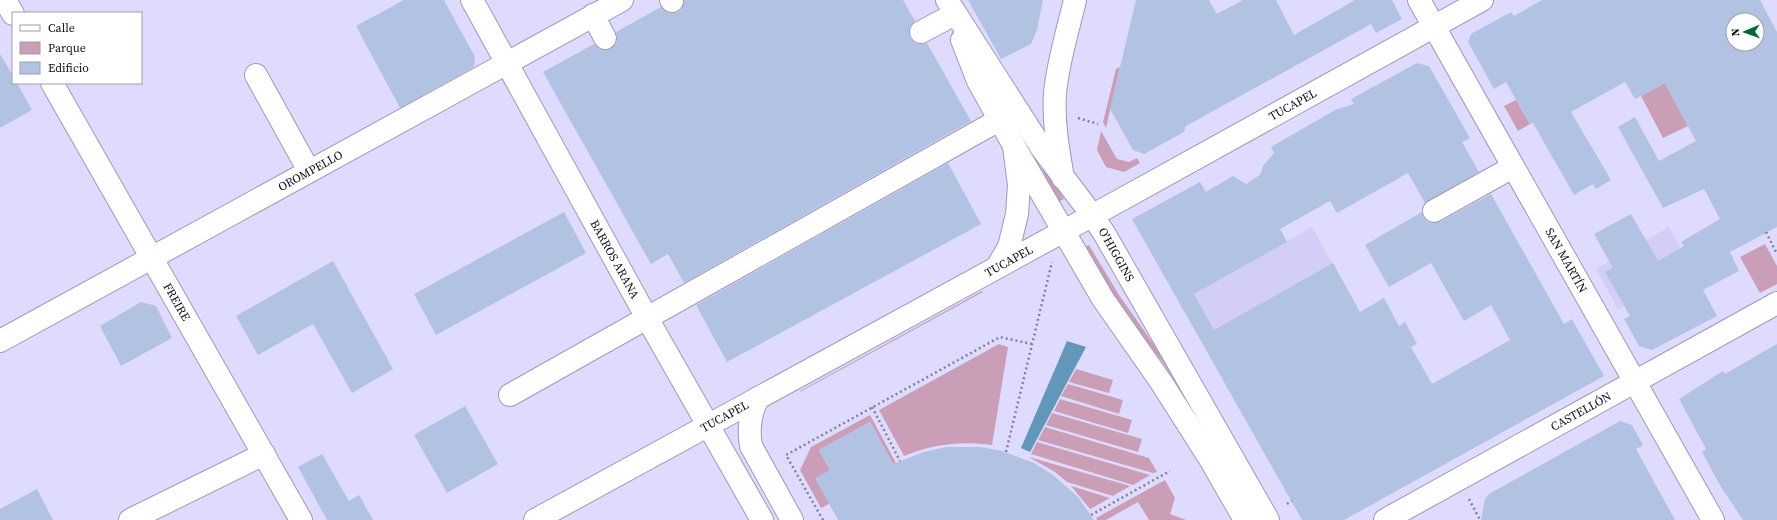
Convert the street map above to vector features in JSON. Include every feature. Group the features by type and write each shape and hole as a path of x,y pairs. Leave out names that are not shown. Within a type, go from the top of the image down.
{"main road":[{"path":"5,0 12,12"},
{"name":"BARROS ARANA","path":"472,0 708,426 727,442 781,501"},
{"name":"OROMPELLO","path":"0,341 622,0"},
{"path":"1063,178 1056,135 1055,94 1059,68 1075,0"},
{"name":"SAN MARTÍN","path":"1419,0 1713,520"},
{"name":"TUCAPEL","path":"535,520 997,268 1482,0"},
{"path":"921,32 951,7 966,52 978,81 999,120 1112,313 1153,369 1210,459 1246,520"},
{"name":"O'HIGGINS","path":"951,7 1044,150 1063,178 1092,215 1160,330 1268,520"},
{"path":"593,16 605,38"},
{"path":"256,75 309,171"},
{"name":"FREIRE","path":"53,84 301,520"},
{"path":"510,395 999,120"},
{"path":"997,268 1009,247 1017,214 1019,185 1014,146"},
{"path":"1434,211 1513,167"},
{"name":"CASTELLÓN","path":"1385,520 1777,303"},
{"name":"BARROS ARANA","path":"758,398 751,415 749,435 751,446 792,520"},
{"path":"708,426 762,520"},
{"path":"130,520 264,454"}],"path":[{"path":"1078,118 1098,124"},
{"path":"1766,232 1777,254"},
{"path":"1006,452 1052,262"},
{"path":"823,520 786,455 1000,337 1032,344"},
{"path":"872,407 900,461"},
{"path":"1091,516 1170,471"},
{"path":"1468,499 1480,520"},
{"path":"1287,504 1292,501"}],"shaded area":[{"path":"1312,227 1356,305 1324,324 1317,520 1179,303"},
{"path":"1669,227 1691,269 1618,309 1596,269"}],"green space":[{"path":"1120,67 1106,128 1103,122 1116,69"},
{"path":"1665,83 1688,126 1663,138 1641,96"},
{"path":"1516,100 1530,124 1518,131 1504,106"},
{"path":"1101,131 1117,159 1129,162 1137,158 1140,163 1124,172 1106,167 1097,150"},
{"path":"1034,145 1064,199 1058,202 1037,159"},
{"path":"1765,244 1777,266 1777,284 1760,293 1740,257"},
{"path":"1089,245 1119,295 1162,356 1185,396 1163,363 1128,318 1083,248"},
{"path":"982,291 983,292 800,392 800,391"},
{"path":"999,344 1008,347 992,445 970,443 948,444 904,456 879,410"},
{"path":"1076,369 1113,380 1109,393 1069,382"},
{"path":"1068,384 1123,400 1119,414 1061,396"},
{"path":"1060,399 1132,420 1128,433 1054,411"},
{"path":"1052,413 1142,439 1138,452 1046,425"},
{"path":"870,415 896,463 893,464 870,422 819,450 830,470 829,504 821,508 800,470 811,447"},
{"path":"1045,427 1149,458 1157,472 1153,473 1038,440"},
{"path":"1037,442 1150,475 1133,485 1031,454"},
{"path":"1029,457 1130,486 1113,496 1067,482 1055,472"},
{"path":"1165,480 1175,498 1170,514 1186,520 1149,520 1138,502 1106,520 1097,520 1096,518"},
{"path":"1071,486 1110,498 1090,509"}],"water":[{"path":"1067,341 1086,347 1030,452 1021,448"}],"building":[{"path":"404,0 444,0 474,55 475,61 474,67 400,108 356,26"},
{"path":"684,0 903,0 915,21 911,25 909,31 910,38 915,43 927,43 971,121 684,283 668,254 651,264 543,72 594,44 599,49 610,49 616,44 616,32 661,7 668,13 676,13 681,10"},
{"path":"968,0 1043,0 1037,30 1031,44 1001,59"},
{"path":"1136,0 1209,0 1217,14 1243,0 1276,0 1294,35 1355,0 1392,0 1402,19 1376,33 1371,24 1186,126 1184,132 1144,154 1133,150 1110,109"},
{"path":"1542,0 1760,0 1777,32 1777,227 1730,252 1739,271 1703,290 1717,316 1652,350 1639,346 1624,319 1630,316 1605,272 1613,268 1594,234 1631,214 1658,261 1684,246 1681,242 1720,219 1704,189 1663,208 1618,127 1635,117 1659,161 1696,141 1665,83 1635,99 1625,82 1571,112 1611,180 1596,189 1593,184 1574,195 1533,123 1530,124 1506,82 1494,89 1468,42 1471,34 1511,12 1514,16"},
{"path":"0,54 12,74 12,84 18,84 32,110 0,128"},
{"path":"1417,63 1429,66 1470,138 1462,142 1479,172 1425,203 1408,173 1337,213 1330,201 1280,229 1287,242 1194,294 1214,330 1333,263 1360,312 1384,298 1399,326 1405,322 1417,344 1411,347 1432,384 1510,340 1491,305 1464,321 1431,263 1389,287 1365,245 1422,212 1423,217 1428,222 1440,222 1491,194 1564,324 1572,319 1604,376 1344,520 1302,520 1132,219 1200,182 1206,192 1233,176 1246,184 1260,175 1263,166 1274,153 1271,147 1335,110 1354,104 1351,99"},
{"path":"948,163 981,224 727,362 696,305"},
{"path":"564,212 586,253 436,335 414,294"},
{"path":"333,261 393,369 352,393 313,324 258,355 236,316"},
{"path":"141,302 156,306 172,338 121,366 100,326"},
{"path":"1777,344 1777,520 1743,520 1721,487 1702,452 1706,449 1679,399 1723,371 1725,374"},
{"path":"465,406 498,464 447,493 414,435"},
{"path":"1620,421 1632,425 1643,445 1636,449 1675,520 1481,520 1485,499 1489,494"},
{"path":"870,422 893,464 924,452 946,447 980,447 1002,451 1034,463 1053,475 1078,497 1094,520 838,520 815,478 830,470 819,450"},
{"path":"322,454 349,501 359,495 373,520 327,520 298,467"},
{"path":"37,489 53,520 0,520 0,509"}]}
